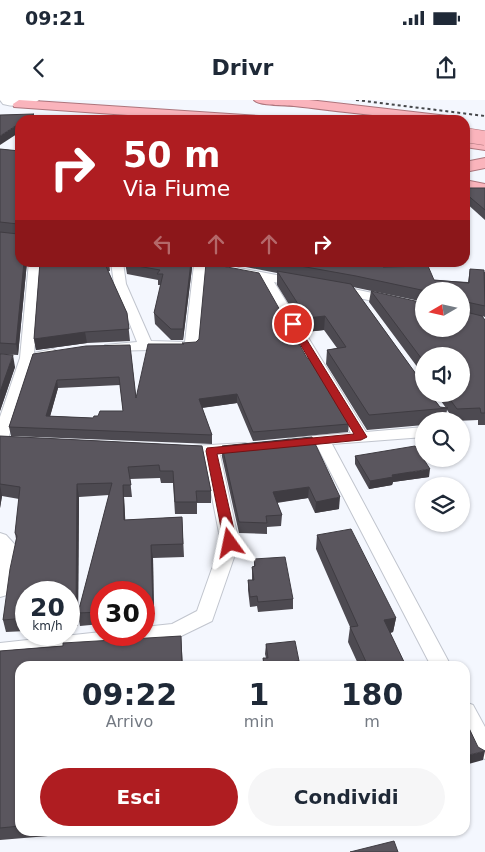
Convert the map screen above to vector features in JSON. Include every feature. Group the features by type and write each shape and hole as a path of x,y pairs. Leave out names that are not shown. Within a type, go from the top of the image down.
{"highway":[{"path":"48,100 83,107"},
{"path":"136,100 179,108 254,115"},
{"path":"256,102 284,101 405,115"},
{"path":"5,102 191,115"},
{"path":"256,102 331,115"},
{"path":"210,103 294,115"},
{"path":"470,130 485,144"},
{"path":"470,132 485,133"},
{"path":"470,136 485,138"},
{"path":"470,142 485,144"},
{"path":"470,166 485,163"},
{"path":"470,184 485,185"},
{"path":"470,186 485,190"}],"street":[{"path":"5,102 35,100"},
{"path":"0,119 13,119"},
{"path":"0,128 13,119"},
{"path":"20,443 0,441 27,360 35,267"},
{"path":"117,267 126,299 143,336 145,345"},
{"path":"99,349 145,345 191,346 205,267"},
{"path":"230,270 249,268 264,276 415,306"},
{"path":"264,276 361,437"},
{"path":"356,293 367,309"},
{"path":"9,361 27,360 63,352"},
{"path":"276,445 415,433"},
{"path":"322,440 438,661"},
{"path":"164,449 211,451 257,446"},
{"path":"155,634 175,631 205,616 230,543 211,451"},
{"path":"0,538 10,548 0,590"},
{"path":"0,651 90,641"},
{"path":"470,720 485,749"}],"building":[{"path":"34,114 15,115 15,126 0,136 0,115"},
{"path":"0,149 15,150 15,224 0,222"},
{"path":"470,188 485,188 485,210 470,197"},
{"path":"0,232 15,234 15,267 24,267 16,344 0,343"},
{"path":"40,267 106,267 127,313 129,329 85,332 34,339"},
{"path":"143,267 190,267 183,329 171,329 154,313 163,274 157,274 160,270"},
{"path":"206,267 227,267 259,273 307,358 310,358 349,424 253,432 237,394 199,399 212,435 9,427 33,354 86,346 130,345 136,398 148,344 196,342 199,339","holes":["119,377 123,411 100,411 98,416 93,418 46,416 57,380"]},
{"path":"306,267 428,267 434,280 457,282 415,282 415,289"},
{"path":"470,269 484,270 485,306 470,303"},
{"path":"277,271 351,284 415,373 415,402 436,402 440,407 448,408 369,415 327,350 346,347 325,316 307,318"},
{"path":"371,291 415,301 415,338 470,338 470,313 482,316 485,320 485,413 481,413 480,408 457,409 452,402 470,402 470,347 415,347 415,350"},
{"path":"0,354 13,355 0,392"},
{"path":"0,436 202,446 211,491 196,491 197,502 175,502 173,471 160,471 159,465 128,467 131,485 123,485 124,520 182,517 183,544 151,545 152,581 90,581 90,612 80,613 80,605 112,483 77,484 76,581 15,581 15,619 3,620 17,536 15,533 20,487 0,484"},
{"path":"312,437 340,497 316,502 309,487 273,492 282,515 266,516 267,523 239,522 222,446"},
{"path":"415,446 415,467 429,467 430,469 392,475 393,477 370,481 355,456"},
{"path":"351,529 396,618 384,620 404,661 366,661 350,627 358,626 317,535"},
{"path":"285,557 293,599 258,602 257,596 250,597 248,580 254,580 252,567 255,566 254,559"},
{"path":"181,636 182,661 15,661 15,826 0,828 0,651 80,646 80,642 90,641 90,646 155,646 155,638"},
{"path":"295,641 299,661 263,661 263,658 268,658 266,644"},
{"path":"470,730 478,747 485,751 470,755"},
{"path":"394,841 398,852 350,852"}],"railway":[{"path":"356,100 485,116"}],"route":[{"path":"230,543 211,451 361,437 293,324"}]}
